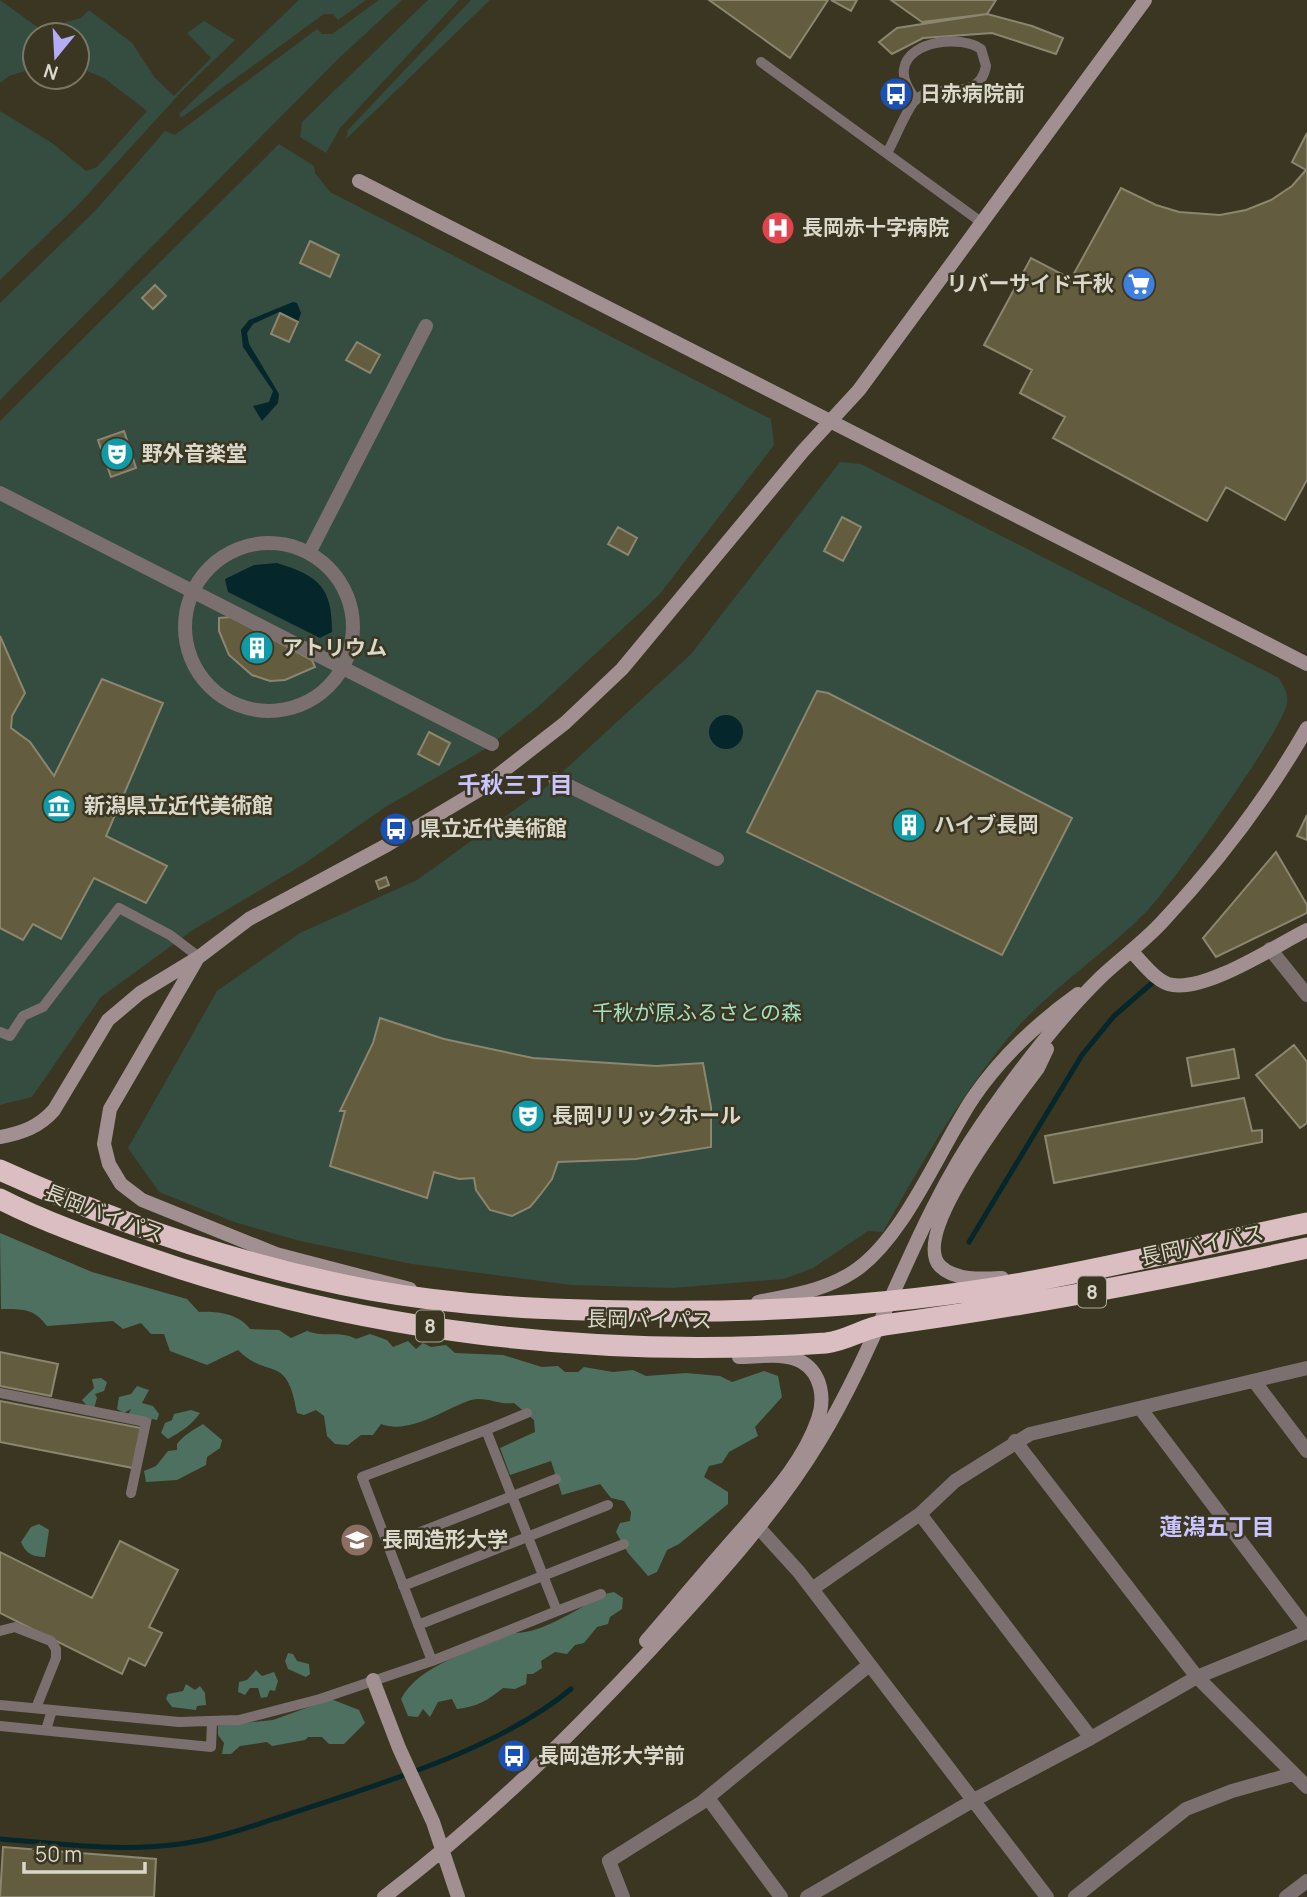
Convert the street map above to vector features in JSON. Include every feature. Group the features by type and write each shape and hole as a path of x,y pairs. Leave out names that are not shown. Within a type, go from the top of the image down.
{"highway":[{"name":"長岡バイパス","path":"0,1170 147,1229 237,1258 312,1278 437,1300 580,1312 750,1311 887,1301 1071,1273 1307,1223"},
{"name":"長岡バイパス","path":"0,1199 93,1238 177,1268 323,1308 391,1321 603,1346 709,1347 831,1342 876,1326 1017,1308 1307,1248"}],"street":[{"path":"0,1138 31,1129 44,1121 54,1110 108,1020 140,993 199,957 259,913 387,845 479,790 565,723 622,669 859,390 1145,0"},
{"path":"359,181 1307,664"},
{"path":"309,553 426,326"},
{"path":"0,493 492,744"},
{"path":"270,542 309,553 325,565 349,603 352,641 344,667 330,687 312,700 292,708 271,711 249,708 229,700 211,687 197,671 188,652 185,633 192,590 212,566 251,544 270,542"},
{"path":"698,1312 821,1289 869,1261 902,1216 974,1096 1042,1019 1102,977 1132,952 1217,860 1278,776 1307,728"},
{"path":"555,779 717,859"},
{"path":"1132,952 1159,979 1172,985 1204,980 1307,930"},
{"path":"1270,949 1307,995"},
{"path":"199,957 110,1109 104,1144 109,1164 121,1184 142,1200 276,1254 395,1284 437,1300"},
{"path":"384,1897 499,1804 617,1687 759,1528 823,1436 851,1384 887,1301 954,1167 982,1123 1060,1022 1102,977"},
{"path":"1060,1022 1038,1068 978,1153 946,1206 936,1233 934,1254 940,1266 951,1274 968,1278 1071,1273"},
{"path":"562,1741 787,1476 818,1420 821,1406 816,1377 801,1360 786,1357 644,1357 603,1346"},
{"path":"812,1589 920,1514 955,1481 1015,1441 1070,1422 1307,1368"},
{"path":"1254,1381 1307,1451"},
{"path":"807,1897 974,1800 1091,1738 1197,1677 1307,1631 1140,1408"},
{"path":"1015,1441 1197,1677 1307,1787"},
{"path":"920,1514 1091,1738"},
{"path":"759,1528 812,1589 1047,1897"},
{"path":"623,1897 609,1861 708,1798 869,1665"},
{"path":"373,1680 399,1748 433,1822 458,1897"},
{"path":"1075,1897 1186,1809 1232,1791 1293,1774"},
{"path":"708,1798 781,1897"},
{"path":"1286,1897 1307,1881"}],"lane":[{"path":"887,153 916,100 929,94 968,89 977,84 986,66 981,49 965,41 916,50 908,57 904,68 908,87 916,100"},
{"path":"761,62 981,222"},
{"path":"0,1032 10,1036 23,1016 43,1007 119,908 170,935 199,957"},
{"path":"0,1393 146,1422 131,1493"},
{"path":"432,1661 362,1477 527,1413"},
{"path":"486,1430 557,1611"},
{"path":"387,1545 556,1479"},
{"path":"403,1586 608,1505"},
{"path":"418,1626 624,1544"},
{"path":"0,1705 179,1722 212,1722 293,1708 432,1661 601,1594"},
{"path":"0,1631 15,1627 51,1641 56,1649 56,1658 36,1708"},
{"path":"46,1730 52,1710"},
{"path":"0,1726 211,1747 212,1722"}],"green space":[{"path":"0,0 29,21 21,21 21,72 9,76 0,83"},
{"path":"299,0 366,0 338,20 333,14 324,14 181,118 179,114"},
{"path":"379,0 402,0 338,59 0,400 0,303 95,211 165,131 175,135 317,29 322,34 332,34"},
{"path":"428,0 459,0 340,128 326,153 300,137 302,122"},
{"path":"471,0 490,0 346,139 348,130"},
{"path":"89,10 132,43 155,78 174,96 211,58 187,33 204,21 235,40 182,91 80,203 0,280 0,111 52,143 86,171 97,167 147,111 104,78 91,73 91,21 70,21 81,18"},
{"path":"279,144 314,166 315,173 330,192 771,419 774,445 659,595 538,707 485,749 384,808 304,864 193,930 101,997 32,1097 0,1105 0,421"},
{"name":"千秋が原ふるさとの森","path":"840,462 861,464 1279,678 1287,699 1281,719 1248,774 1161,895 1130,927 1034,1010 983,1070 938,1138 883,1232 868,1231 813,1268 784,1279 672,1288 571,1285 412,1264 300,1241 234,1222 159,1192 128,1148 217,991 300,933 417,880 546,787 691,654"},
{"path":"0,1233 92,1272 187,1299 199,1312 228,1315 240,1320 250,1329 279,1330 291,1338 307,1331 356,1339 370,1334 387,1340 393,1347 408,1341 416,1349 423,1343 431,1347 446,1345 455,1353 503,1355 542,1367 558,1366 565,1372 578,1372 584,1367 613,1372 633,1370 646,1376 686,1373 720,1376 732,1382 764,1371 778,1376 782,1397 755,1427 758,1436 729,1452 722,1463 709,1466 704,1477 728,1492 728,1504 679,1544 667,1550 657,1572 648,1576 628,1553 616,1532 620,1523 630,1521 631,1512 624,1501 611,1498 600,1484 562,1495 551,1461 510,1475 500,1448 535,1432 534,1420 514,1403 471,1400 415,1424 381,1424 373,1435 361,1435 348,1445 335,1444 327,1436 324,1416 316,1410 304,1415 297,1413 293,1394 282,1374 249,1359 238,1350 207,1365 170,1351 164,1334 151,1334 141,1323 123,1329 113,1321 47,1326 27,1311 1,1309"},
{"path":"101,1378 107,1382 104,1391 95,1394 97,1398 94,1408 87,1406 82,1400 94,1388 92,1379"},
{"path":"137,1386 149,1390 142,1403 153,1406 159,1414 157,1420 152,1419 150,1425 128,1415 131,1409 124,1413 117,1409 119,1397 131,1394"},
{"path":"191,1410 200,1413 186,1428 168,1439 161,1433 165,1423 172,1420 174,1414"},
{"path":"203,1424 222,1440 220,1448 207,1457 206,1465 177,1480 146,1482 144,1471 156,1466 168,1451 177,1450 180,1441"},
{"path":"39,1524 49,1530 45,1557 30,1554 21,1542 31,1527"},
{"path":"614,1592 623,1598 622,1609 610,1617 608,1624 597,1627 584,1643 575,1645 567,1654 555,1652 541,1661 542,1668 533,1674 527,1674 526,1684 515,1689 503,1688 471,1707 457,1709 452,1699 438,1702 430,1717 423,1709 418,1717 408,1716 401,1699 421,1676 435,1667 511,1633 535,1630 547,1625 605,1594"},
{"path":"288,1653 293,1654 297,1661 309,1664 310,1674 306,1677 288,1669 285,1661"},
{"path":"256,1670 262,1676 274,1672 278,1681 275,1691 270,1690 267,1697 261,1698 258,1688 250,1688 245,1695 238,1692 239,1682 247,1680"},
{"path":"186,1684 195,1690 200,1686 205,1693 206,1705 197,1706 196,1710 172,1707 166,1699 168,1694 183,1691"},
{"path":"331,1699 359,1710 365,1723 344,1744 329,1744 322,1737 308,1737 305,1740 272,1746 267,1742 240,1746 231,1754 222,1754 224,1743 218,1735 218,1726 273,1720"}],"water":[{"path":"293,302 297,303 301,313 298,322 279,312 253,324 247,333 249,344 279,394 278,403 262,421 253,406 269,402 273,391 243,347 241,330 249,320"},
{"path":"277,563 303,573 320,586 329,604 332,632 320,638 228,592 225,579 254,565"},
{"path":"726,715 738,720 743,732 738,744 726,749 714,744 709,732 714,720"}],"building":[{"path":"709,0 828,0 790,58"},
{"path":"831,0 857,0 851,11"},
{"path":"891,0 996,0 987,14 922,22"},
{"path":"987,14 1032,26 1063,38 1056,54 992,33 923,38 892,54 879,42 897,28"},
{"path":"1307,133 1307,480 1285,520 1226,487 1207,521 1053,438 1065,417 1020,393 1032,370 984,345 1031,258 1071,279 1121,188 1156,205 1179,212 1220,215 1246,210 1271,200 1292,186 1306,170 1292,162"},
{"path":"310,241 339,255 330,277 300,263"},
{"path":"155,285 166,296 153,309 142,298"},
{"path":"280,313 298,322 289,342 271,334"},
{"path":"357,342 380,355 370,373 346,360"},
{"name":"野外音楽堂","path":"124,431 136,468 111,477 98,440"},
{"path":"842,517 861,527 843,561 824,551"},
{"path":"618,527 637,538 628,555 608,544"},
{"name":"アトリウム","path":"231,617 312,660 315,667 285,680 270,681 252,675 229,655 219,631 219,618"},
{"name":"新潟県立近代美術館","path":"0,636 25,693 12,716 11,728 30,742 54,776 102,679 163,703 106,836 167,866 146,903 94,878 61,939 33,924 23,940 0,928"},
{"name":"ハイブ長岡","path":"817,691 828,693 1072,818 1002,955 747,832"},
{"path":"429,732 450,743 439,765 418,754"},
{"path":"1307,815 1307,840 1297,836"},
{"path":"392,824 394,828 385,833 382,829"},
{"path":"1276,852 1307,905 1307,913 1216,957 1203,938"},
{"path":"386,877 389,885 379,889 376,881"},
{"name":"長岡リリックホール","path":"380,1018 444,1039 533,1058 656,1066 703,1063 711,1107 711,1147 636,1159 558,1162 552,1179 530,1207 512,1216 490,1210 476,1190 474,1178 459,1179 434,1172 427,1198 330,1166 345,1111 340,1111 373,1043"},
{"path":"1294,1045 1307,1062 1307,1123 1300,1128 1256,1075"},
{"path":"1234,1049 1239,1078 1192,1086 1187,1058"},
{"path":"1244,1098 1252,1131 1262,1130 1262,1142 1054,1183 1045,1136"},
{"path":"0,1352 58,1364 51,1396 0,1386"},
{"path":"0,1401 141,1428 133,1468 0,1442"},
{"path":"120,1541 178,1570 149,1627 162,1633 145,1666 129,1658 122,1674 0,1613 0,1552 92,1598"},
{"path":"3,1847 156,1859 154,1897 0,1897"}],"waterway":[{"path":"969,1242 1082,1055 1114,1016 1152,983"},
{"path":"0,1839 135,1847 180,1844 222,1835 438,1763 509,1730 571,1689"}],"place":[{"name":"日赤病院前","path":"896,94"},
{"name":"長岡赤十字病院","path":"778,228"},
{"name":"リバーサイド千秋","path":"1139,284"},
{"name":"野外音楽堂","path":"117,454"},
{"name":"アトリウム","path":"257,648"},
{"name":"新潟県立近代美術館","path":"59,806"},
{"name":"ハイブ長岡","path":"909,825"},
{"name":"県立近代美術館","path":"396,829"},
{"name":"長岡リリックホール","path":"528,1116"},
{"name":"長岡造形大学","path":"357,1540"},
{"name":"長岡造形大学前","path":"514,1756"}],"district":[{"name":"千秋三丁目","path":"515,785"},
{"name":"蓮潟五丁目","path":"1217,1527"}]}
